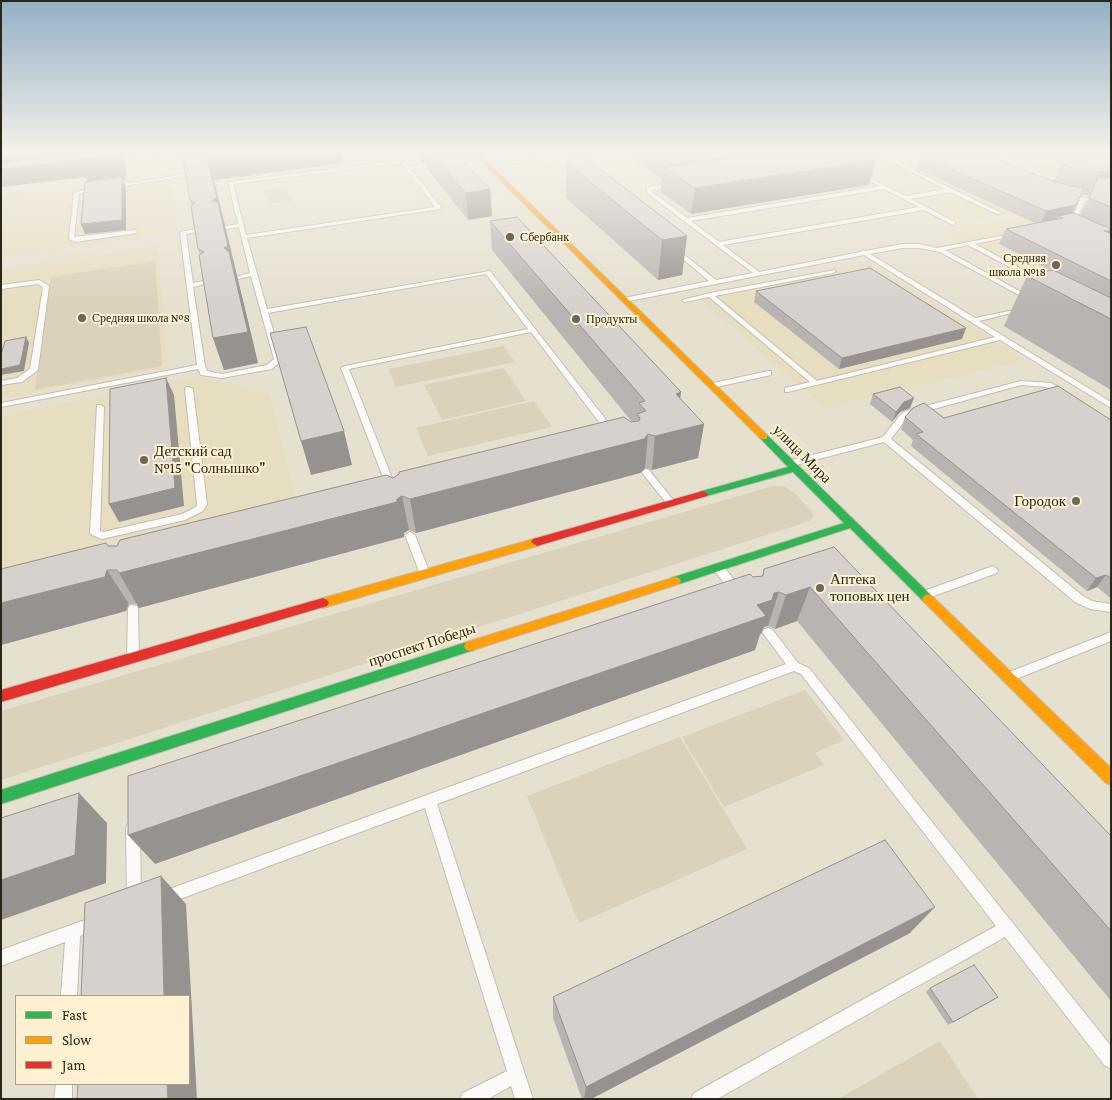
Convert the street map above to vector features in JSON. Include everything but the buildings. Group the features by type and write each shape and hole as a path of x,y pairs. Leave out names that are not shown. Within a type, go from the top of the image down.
{"main road":[{"name":"улица Мира","path":"526,202 1111,778"},
{"path":"1,696 671,504 793,466"},
{"name":"проспект Победы","path":"1,797 852,524"}],"lane":[{"path":"76,202 71,238 135,232"},
{"path":"200,231 183,233 201,366 204,373 228,375 269,367 278,360 235,202"},
{"path":"244,237 439,208 435,202"},
{"path":"663,202 757,273"},
{"path":"686,220 793,202"},
{"path":"914,202 953,223"},
{"path":"976,202 999,213"},
{"path":"1058,226 1072,222 1081,202"},
{"path":"718,244 924,208"},
{"path":"1068,224 1076,228"},
{"path":"226,227 241,225"},
{"path":"624,300 863,252 902,246 937,250 1019,234"},
{"path":"970,244 1053,287"},
{"path":"669,245 714,282"},
{"path":"937,250 1040,305"},
{"path":"863,252 1111,406"},
{"path":"819,261 840,275"},
{"path":"685,300 833,271"},
{"path":"264,312 488,272 617,439 605,439"},
{"path":"238,277 254,274"},
{"path":"1,287 39,282 46,286 34,370 19,380 1,383"},
{"path":"191,285 209,282"},
{"path":"710,295 815,383"},
{"path":"972,321 1030,307"},
{"path":"394,496 346,368 532,330"},
{"path":"788,390 1000,338"},
{"path":"1,406 201,366"},
{"path":"712,386 768,373"},
{"path":"793,466 886,439 904,416 909,413 1021,383 1048,385 1074,399"},
{"path":"100,407 95,533 102,536 185,517 200,509 202,504 189,389"},
{"path":"886,439 1079,599 1090,605 1111,608"},
{"path":"646,472 671,504"},
{"path":"383,494 394,496 402,490"},
{"path":"133,530 133,544"},
{"path":"410,535 425,574"},
{"path":"718,567 742,598"},
{"path":"924,595 993,570"},
{"path":"133,609 133,658"},
{"path":"768,632 794,666 805,670 1111,1060"},
{"path":"1008,677 1111,636"},
{"path":"133,810 139,907 794,666"},
{"path":"133,755 133,772"},
{"path":"430,801 524,1099"},
{"path":"1,958 108,919"},
{"path":"700,1099 1007,928"},
{"path":"69,995 73,932"},
{"path":"469,1099 516,1075"},
{"path":"63,1099 64,1085"}],"shaded area":[{"path":"1,202 175,202 178,231 1,257"},
{"path":"925,202 1068,203 965,223"},
{"name":"Средняя школа №18","path":"1074,206 1085,208 1111,323 939,232"},
{"name":"Средняя школа №8","path":"157,246 168,367 1,399 1,269"},
{"name":"Средняя школа №8","path":"155,261 162,366 35,390 51,277"},
{"path":"867,262 1025,360 826,408 695,295"},
{"path":"503,346 515,362 396,387 388,369"},
{"path":"504,368 526,401 442,420 424,385"},
{"name":"Детский сад №15 \"Солнышко\"","path":"199,377 270,394 297,503 1,576 1,416"},
{"path":"534,401 552,427 428,456 416,428"},
{"path":"773,486 784,486 794,493 812,512 813,516 810,521 1,780 1,711"},
{"path":"805,690 844,740 815,753 824,765 724,807 682,737"},
{"path":"680,737 747,849 579,923 527,796"},
{"path":"940,1041 978,1099 838,1099"}],"traffic: fast":[{"path":"764,437 928,599"},
{"path":"703,494 795,468"},
{"path":"675,581 852,524"},
{"path":"1,797 470,646"}],"traffic: slow":[{"path":"525,202 764,437"},
{"path":"323,603 537,542"},
{"path":"470,646 675,581"},
{"path":"928,599 1111,778"}],"traffic: jam":[{"path":"537,542 703,494"},
{"path":"1,696 323,603"}],"place":[{"name":"Сбербанк","path":"510,237"},
{"name":"Средняя школа №18","path":"1056,265"},
{"name":"Средняя школа №8","path":"82,318"},
{"name":"Продукты","path":"576,319"},
{"name":"Детский сад №15 \"Солнышко\"","path":"144,460"},
{"name":"Городок","path":"1076,501"},
{"name":"Аптека топовых цен","path":"820,588"}]}
